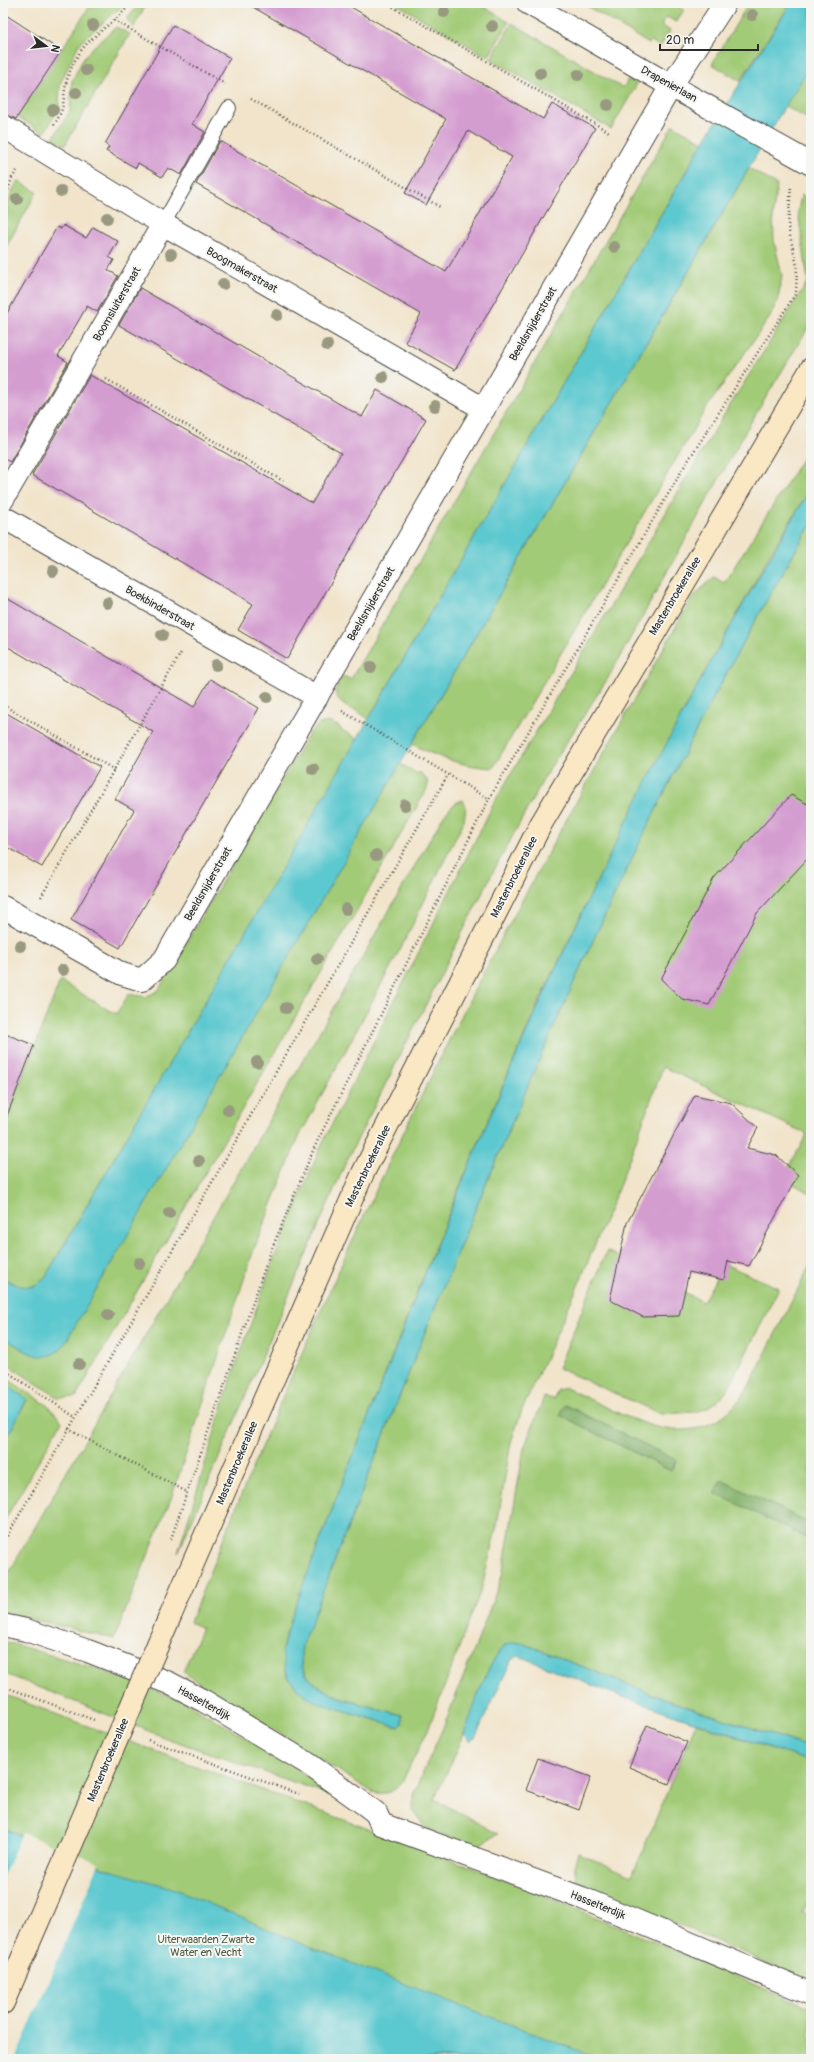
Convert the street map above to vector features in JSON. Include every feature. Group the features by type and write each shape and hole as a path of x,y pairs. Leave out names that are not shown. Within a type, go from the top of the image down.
{"main road":[{"name":"Mastenbroekerallee","path":"3,2003 363,1173 531,845 679,590 811,369"}],"street":[{"name":"Drapenierlaan","path":"528,3 671,86 807,162"},
{"name":"Beeldsnijderstraat","path":"3,907 122,974 142,980 164,960 635,147 671,86 725,3"},
{"name":"Boogmakerstraat","path":"3,126 163,224 484,409"},
{"name":"Boomsluiterstraat","path":"3,499 163,224"},
{"name":"Boekbinderstraat","path":"3,517 317,698"},
{"name":"Hasselterdijk","path":"3,1625 26,1630 88,1651 169,1683 204,1701 307,1763 376,1813 381,1824 582,1898 811,1994"}],"lane":[{"name":"Boomsluiterstraat","path":"163,224 229,108"}],"path":[{"path":"3,205 12,178 35,147 48,135 61,114 65,103 66,83 79,53 90,40 123,13 131,3"},
{"path":"386,3 635,147"},
{"path":"114,20 226,85"},
{"path":"246,96 440,207"},
{"path":"68,1429 187,1492 270,1253 315,1146 489,799 684,467 796,293 797,266 788,227 790,189 807,162"},
{"path":"81,365 283,481"},
{"path":"27,921 115,770 195,628"},
{"path":"3,704 115,770"},
{"path":"345,713 489,799"},
{"path":"3,1543 448,775"},
{"path":"3,1369 75,1417"},
{"path":"3,1686 98,1722"},
{"path":"140,1737 306,1797"}],"green space":[{"path":"92,3 126,3 86,37 78,46 60,84 59,109 44,133 17,117"},
{"path":"140,3 147,3 133,28 127,19"},
{"path":"395,3 477,3 509,22 488,57"},
{"path":"582,3 674,3 684,10 676,22 667,17 661,25 670,31 660,47 651,41 649,44"},
{"path":"749,3 791,3 740,81 712,64"},
{"path":"512,23 621,87 624,87 628,79 637,84 611,129 491,59"},
{"path":"116,27 130,34 65,145 53,138 70,111 72,81 82,61 91,49"},
{"path":"811,65 811,115 806,118 785,106"},
{"path":"673,125 703,142 369,719 352,708 351,710 338,699 336,695 337,687 342,676 351,679"},
{"path":"749,168 777,185 773,213 774,241 782,276 778,299 770,317 705,410 493,768 461,763 431,753 412,744"},
{"path":"18,181 37,192 3,252 4,224 10,197"},
{"path":"801,195 811,202 811,323 748,427 608,678 548,771 492,874 346,1162 178,1553 228,1388 275,1256 320,1148 495,801 722,418 808,281 798,211"},
{"path":"811,445 811,488 773,549 687,705 609,857 538,1004 457,1193 312,1561 285,1637 282,1650 287,1676 299,1690 319,1703 399,1727 402,1724 402,1715 363,1705 335,1695 312,1681 302,1666 302,1645 473,1215 533,1074 597,933 663,795 735,658 811,524 811,1194 783,1178 807,1134 663,1067 620,1184 577,1288 522,1410 511,1442 497,1525 482,1587 427,1732 399,1786 392,1791 385,1793 372,1792 183,1672 202,1628 190,1622 219,1548 281,1401 379,1183 449,1040 507,928 537,872 693,597 714,577 724,583"},
{"path":"329,722 340,727 340,729 358,739 46,1276 36,1285 26,1287 14,1284 3,1278 3,1128 60,981 116,1014 129,994 145,997 158,991 310,732 319,724"},
{"path":"400,764 418,774 419,772 426,778 428,784 427,789 76,1397 59,1398 3,1362 3,1337 31,1354"},
{"path":"463,800 466,807 464,821 404,942 298,1139 254,1249 172,1496 114,1639 3,1612 3,1583 444,815 455,803"},
{"path":"607,1251 703,1302 724,1264 779,1288 727,1391 719,1400 708,1408 695,1412 661,1414 558,1368"},
{"path":"811,1263 811,1524 721,1480 715,1493 811,1540 811,1748 667,1700 525,1644 505,1645 486,1675 462,1741 434,1799 498,1834 476,1847 427,1829 413,1810 413,1795 442,1730 502,1576 524,1448 544,1397 553,1399 558,1390 566,1388 639,1421 663,1428 686,1430 708,1425 729,1411 749,1386","holes":["566,1405 676,1461 671,1471 560,1415"]},
{"path":"3,1376 47,1405 62,1421 3,1523 3,1445 27,1400 3,1385"},
{"path":"565,1405 676,1460 671,1471 560,1415"},
{"path":"721,1480 811,1524 811,1540 715,1493"},
{"path":"3,1641 101,1670 184,1701 273,1754 345,1800 166,1738 3,1673"},
{"name":"Uiterwaarden Zwarte Water en Vecht","path":"3,1694 510,1882 623,1928 811,2009 811,2059 30,2059 113,1871 3,1828"},
{"path":"696,1723 811,1762 811,1893 803,1912 811,1915 811,1982 577,1881 574,1866 578,1853 632,1876"}],"water":[{"path":"791,3 811,3 811,65 785,106 412,744 64,1345 49,1356 41,1356 26,1351 3,1337 3,1278 14,1284 26,1287 36,1285 46,1276 703,142"},
{"path":"811,488 811,524 735,658 663,795 597,933 533,1074 473,1215 415,1358 302,1645 302,1667 312,1682 335,1695 363,1705 402,1715 402,1724 399,1727 319,1703 303,1694 292,1682 285,1668 282,1650 291,1618 309,1570 430,1262 503,1087 581,914 666,744 711,661"},
{"path":"3,1385 8,1386 27,1399 3,1445"},
{"path":"515,1642 525,1644 667,1700 811,1748 811,1762 609,1692 519,1656 512,1659 475,1738 470,1741 464,1734 487,1672 501,1649 507,1644"},
{"path":"3,1828 110,1870 176,1889 309,1947 600,2059 3,2059"}],"pier":[{"path":"22,1833 99,1863 15,2059 3,2059 3,1877"}],"building":[{"path":"246,3 344,3 543,119 552,104 595,128 455,370 405,342 421,314 196,184 220,141 446,272 512,157 468,131 426,205 405,193 446,119"},
{"path":"3,13 61,51 16,119 3,114"},
{"path":"173,25 230,58 192,124 205,132 181,175 168,168 162,177 138,163 136,168 106,151 109,147 105,144"},
{"path":"63,225 86,238 93,227 118,241 109,257 114,260 108,270 118,276 97,312 87,306 58,356 68,362 10,462 3,458 3,320 57,227 61,229"},
{"path":"140,288 362,417 377,390 426,419 287,659 238,630 253,604 32,475 90,375 312,503 341,453 119,325"},
{"path":"3,596 194,707 210,679 259,708 120,948 71,920 134,810 115,799 153,732 3,644"},
{"path":"3,711 100,767 42,867 3,845"},
{"path":"791,795 811,806 811,855 757,913 709,1005 682,999 661,979 714,878"},
{"path":"3,1033 34,1045 5,1121 3,1121"},
{"path":"695,1095 731,1103 758,1128 747,1148 776,1155 798,1175 749,1266 728,1261 724,1280 689,1272 679,1316 643,1317 610,1300 627,1223"},
{"path":"647,1725 687,1742 669,1784 629,1767"},
{"path":"538,1758 591,1777 579,1810 526,1790"}]}
